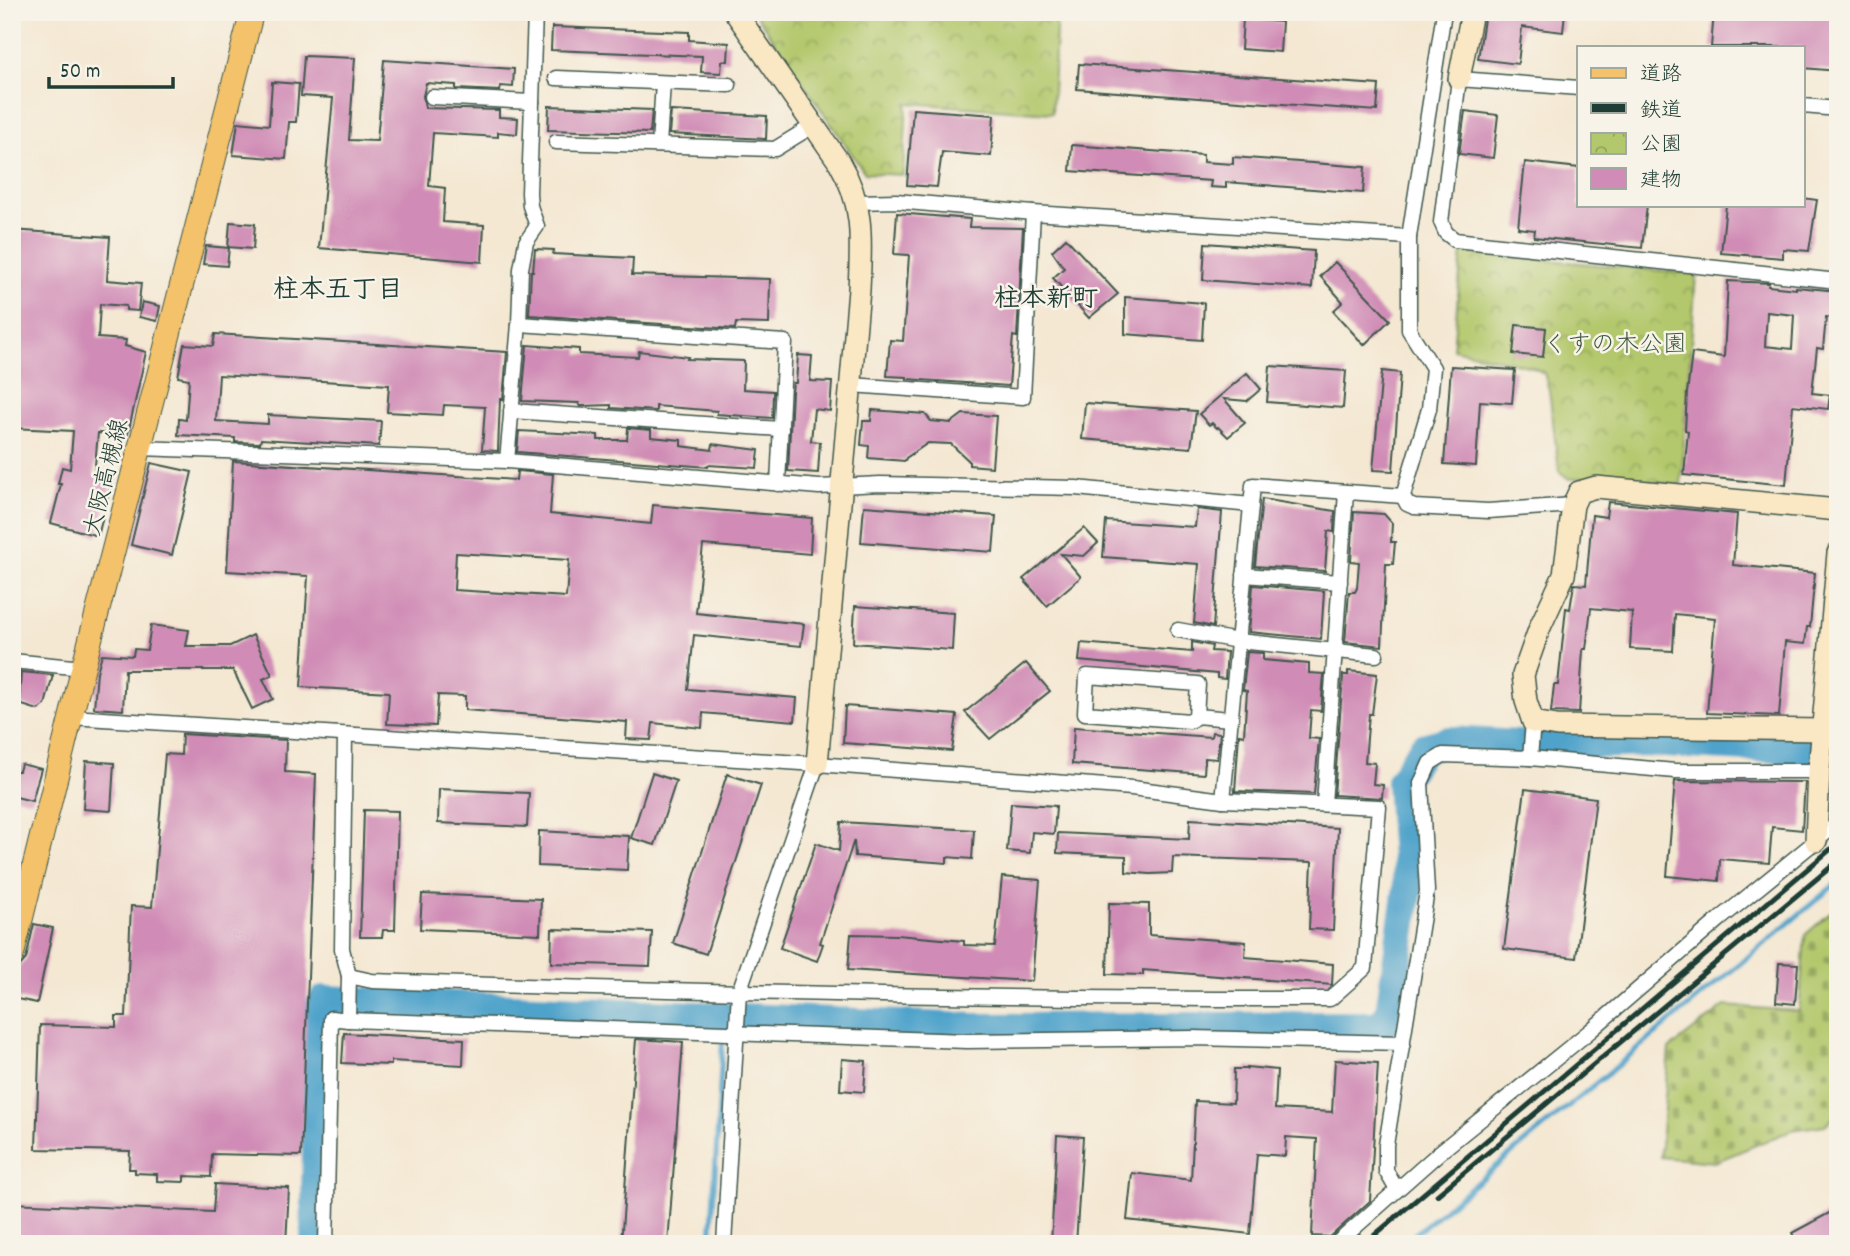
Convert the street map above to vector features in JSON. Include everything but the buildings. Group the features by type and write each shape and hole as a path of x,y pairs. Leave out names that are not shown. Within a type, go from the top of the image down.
{"main road":[{"name":"大阪高槻線","path":"12,956 83,668 252,12"}],"street":[{"path":"507,461 521,269 526,242 537,226 529,193 535,12"},
{"path":"724,1244 739,992 817,764 861,240 857,202 846,174 735,12"},
{"path":"1444,12 1409,237 1409,330 1433,368 1429,409 1403,496 1407,505 1414,507 1476,510 1573,505"},
{"path":"1472,12 1459,79 1441,222 1446,233 1455,240 1838,281"},
{"path":"556,78 729,85"},
{"path":"1459,79 1577,88"},
{"path":"659,145 663,83"},
{"path":"432,97 532,102"},
{"path":"1804,106 1838,109"},
{"path":"556,142 775,149 814,125"},
{"path":"857,202 896,201 1033,213 1409,237"},
{"path":"850,385 1023,397 1033,213"},
{"path":"519,324 785,342 778,484"},
{"path":"511,411 781,429"},
{"path":"139,448 507,461 819,487 1076,488 1251,505"},
{"path":"1223,800 1253,485 1403,496"},
{"path":"1530,758 1533,722 1526,701 1523,675 1540,627 1564,575 1573,505 1579,492 1596,487 1838,510"},
{"path":"1324,804 1346,492"},
{"path":"1815,841 1819,771 1830,731 1838,553"},
{"path":"1244,575 1340,582"},
{"path":"1178,630 1333,652 1376,655"},
{"path":"12,661 83,668"},
{"path":"1196,716 1198,684 1087,676 1085,713 1190,721 1196,716 1231,719"},
{"path":"71,717 817,764 1132,788 1223,800 1379,807 1365,968 1330,999 1149,1000 739,992 372,981 349,976"},
{"path":"1533,722 1557,726 1830,731"},
{"path":"345,735 342,949 349,976 348,1020"},
{"path":"1397,1190 1386,1171 1386,1144 1427,891 1421,783 1430,763 1443,755 1530,758 1675,771 1819,771"},
{"path":"1336,1244 1397,1190 1838,823"},
{"path":"326,1244 331,1018 967,1041 1192,1038 1403,1043"}],"green space":[{"path":"754,12 1057,12 1052,113 907,103 903,175 865,173"},
{"name":"くすの木公園","path":"1462,252 1696,274 1681,485 1598,477 1569,479 1559,471 1549,390 1544,373 1532,367 1453,349"},
{"path":"1838,906 1838,1104 1833,1118 1825,1125 1792,1130 1715,1162 1660,1157 1669,1049 1725,1006 1799,1011 1805,935"}],"waterway":[{"path":"315,1244 320,1010 324,1000 973,1028 1375,1026 1389,1019 1408,887 1401,782 1423,748 1449,741 1538,746 1645,742 1838,751"},
{"path":"1403,1244 1838,882"},
{"path":"711,1244 724,1016"}],"railway":[{"path":"1364,1244 1838,843"},
{"path":"1437,1195 1838,861"}],"district":[{"name":"柱本五丁目","path":"338,288"},
{"name":"柱本新町","path":"1046,297"}]}
